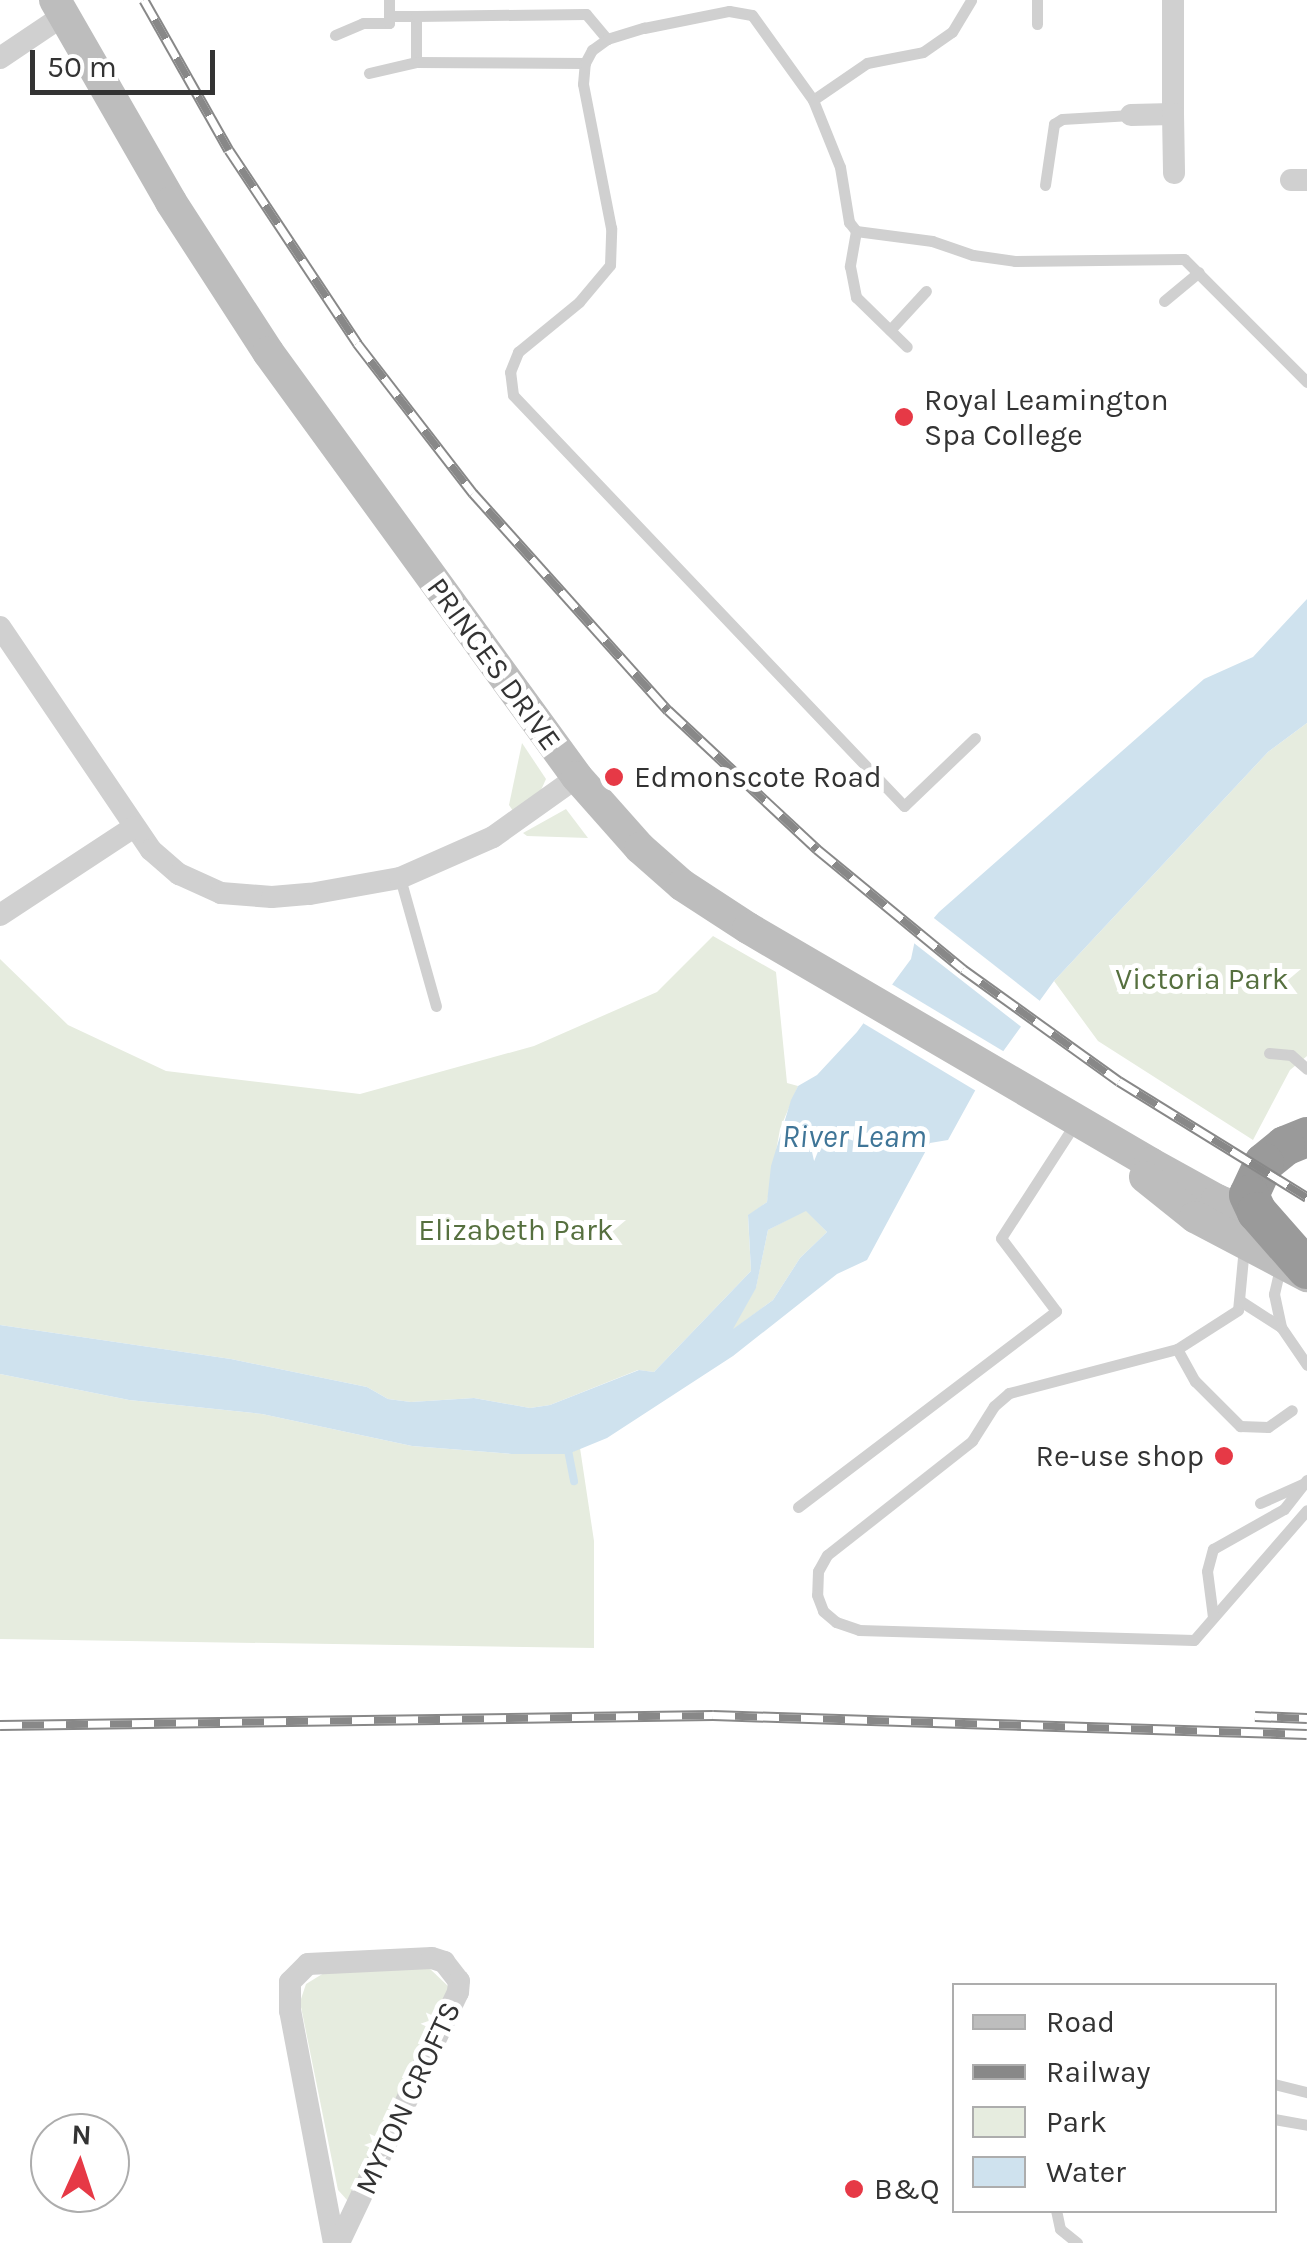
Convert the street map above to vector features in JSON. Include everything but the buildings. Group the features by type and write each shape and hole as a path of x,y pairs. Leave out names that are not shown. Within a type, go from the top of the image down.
{"highway":[{"path":"1250,1217 1264,1163 1285,1146 1307,1137"},
{"name":"PRINCES DRIVE","path":"1250,1217 1299,1269"}],"street":[{"path":"1173,0 1174,173"},
{"path":"0,58 59,7"},
{"name":"PRINCES DRIVE","path":"59,7 172,202 268,352 577,777 620,828 682,885 788,950 1116,1144 1250,1217 1307,1240"},
{"path":"1131,115 1173,114"},
{"path":"0,626 134,826 164,864 221,892 245,897 310,894 400,878 493,837 577,777"},
{"path":"0,915 134,826"},
{"name":"MYTON CROFTS","path":"432,1958 444,1962 458,1981 458,1992 337,2243 290,2011 290,1982 308,1964 432,1958"}],"lane":[{"path":"335,35 363,23 390,23 389,0"},
{"path":"813,100 868,63 923,52 952,32 971,0"},
{"path":"1037,0 1037,24"},
{"path":"974,738 904,806 513,395 510,372 518,352 580,302 610,265 611,228 583,84 585,63 607,39 704,15 741,11 764,26 813,100 840,167 849,222 856,232 932,241 972,255 1015,261 1184,259 1307,382"},
{"path":"389,16 586,14 607,39"},
{"path":"416,16 416,62"},
{"path":"369,73 416,62 585,63"},
{"path":"1046,185 1054,124 1062,119 1131,115"},
{"path":"856,232 850,250 853,289 907,347"},
{"path":"1164,301 1199,272"},
{"path":"890,330 926,291"},
{"path":"400,878 436,1006"},
{"path":"1269,1053 1291,1055 1307,1069"},
{"path":"798,1507 1056,1311 1002,1238 1078,1119"},
{"path":"1250,1217 1242,1302 1215,1328 1177,1349 1009,1393 994,1406 972,1441 827,1555 818,1571 817,1596 824,1612 836,1622 858,1630 1158,1642 1194,1640 1307,1510"},
{"path":"1299,1269 1274,1285 1282,1326 1307,1365"},
{"path":"1242,1302 1282,1326"},
{"path":"1177,1349 1195,1381 1240,1426 1268,1427 1292,1410"},
{"path":"1213,1618 1208,1572 1213,1549 1229,1536 1284,1509 1306,1482"},
{"path":"1260,1502 1306,1482"},
{"path":"1277,2085 1307,2092"},
{"path":"1277,2119 1307,2125"},
{"path":"1057,2213 1060,2229 1077,2243"}],"green space":[{"name":"Victoria Park","path":"1307,723 1307,1056 1290,1070 1253,1140 1098,1041 1054,981 1268,752"},
{"path":"522,743 546,779 541,790 513,811 509,805"},
{"path":"566,809 588,838 523,833"},
{"name":"Elizabeth Park","path":"713,936 776,972 787,1083 798,1086 780,1129 767,1202 748,1216 751,1271 654,1372 638,1370 550,1405 530,1408 474,1398 411,1402 388,1399 367,1387 231,1359 0,1325 0,959 68,1025 166,1071 360,1094 534,1046 657,992"},
{"path":"806,1210 827,1232 800,1258 773,1300 731,1331 756,1287 768,1230"},
{"path":"0,1374 129,1400 262,1414 412,1446 512,1454 568,1454 580,1448 594,1541 594,1648 0,1639"},
{"path":"428,1967 449,1987 348,2201 338,2190 300,2002 306,1984 324,1973"}],"water":[{"name":"River Leam","path":"1307,599 1307,723 1268,752 1054,981 976,1089 948,1140 930,1143 867,1260 837,1274 733,1356 607,1438 568,1454 412,1446 262,1414 129,1400 0,1374 0,1325 231,1359 367,1387 388,1399 411,1402 474,1398 530,1408 550,1405 639,1370 654,1372 751,1271 748,1215 767,1202 771,1166 791,1100 798,1086 817,1075 857,1032 911,959 915,940 939,912 1204,679 1253,657","holes":["806,1211 827,1232 800,1258 773,1300 733,1329 756,1288 768,1230"]}],"pier":[{"path":"930,915 1043,1004 1024,1029 910,940"},
{"path":"888,982 1007,1054 982,1095 863,1023"}],"waterway":[{"path":"567,1445 574,1481"}],"railway":[{"path":"144,0 229,150 357,343 473,493 668,710 817,849 963,969 1119,1081 1307,1197"},
{"path":"0,1725 713,1715 1307,1734"},
{"path":"1255,1716 1307,1718"}],"place":[{"name":"Royal Leamington Spa College","path":"904,417"},
{"name":"Edmonscote Road","path":"614,777"},
{"name":"Re-use shop","path":"1224,1456"},
{"name":"B&Q","path":"854,2189"}]}
